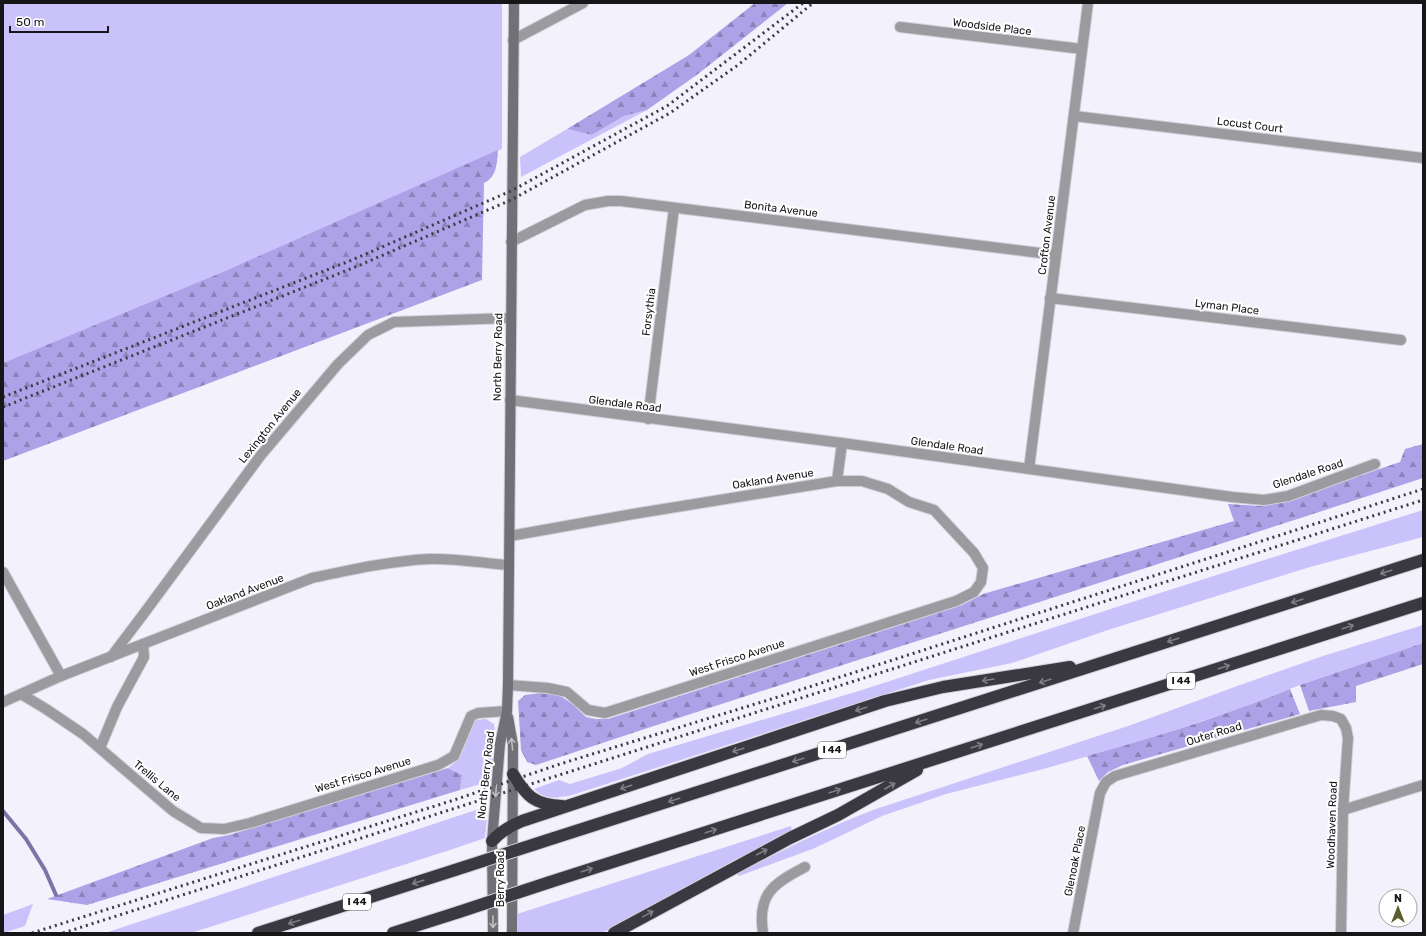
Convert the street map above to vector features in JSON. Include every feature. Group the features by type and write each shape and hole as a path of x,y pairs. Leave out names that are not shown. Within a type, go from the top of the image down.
{"highway":[{"name":"I 44","path":"258,933 1423,560"},
{"name":"I 44","path":"393,933 1423,603"},
{"path":"492,841 501,831 513,824 885,701 943,687 1109,661"},
{"path":"614,933 783,841 838,815 939,758"},
{"path":"513,774 525,794 536,801 551,806 569,806"}],"main road":[{"name":"North Berry Road","path":"492,841 500,744 507,711 508,685 514,3"},
{"name":"North Berry Road","path":"507,711 513,745 513,824"},
{"name":"Berry Road","path":"512,933 513,824"},
{"name":"Berry Road","path":"492,841 493,933"}],"street":[{"path":"513,40 583,3"},
{"name":"Crofton Avenue","path":"1029,469 1088,3"},
{"name":"Woodside Place","path":"900,27 1082,50"},
{"name":"Locust Court","path":"1074,116 1423,158"},
{"name":"Bonita Avenue","path":"511,242 572,211 595,202 621,201 1056,255"},
{"name":"Forsythia","path":"648,419 674,208"},
{"name":"Lyman Place","path":"1050,298 1401,340"},
{"name":"Lexington Avenue","path":"111,657 261,455 338,364 368,335 394,322 511,318"},
{"name":"Glendale Road","path":"510,400 1264,500 1288,496 1375,464"},
{"path":"838,481 842,443"},
{"name":"Oakland Avenue","path":"510,536 632,514 838,481 862,481 888,489 909,502 934,510 974,554 983,568 981,582 974,592"},
{"name":"Oakland Avenue","path":"3,702 61,676 312,578 353,569 430,559 508,565"},
{"path":"3,572 61,676"},
{"name":"West Frisco Avenue","path":"508,685 548,688 566,692 588,710 605,713 956,601 974,592"},
{"path":"100,748 117,707 144,657 142,644"},
{"name":"Trellis Lane","path":"21,694 46,709 100,748 173,811 201,828"},
{"name":"West Frisco Avenue","path":"201,828 224,829 250,823 438,765 454,756 471,716 478,713 507,711"},
{"name":"Outer Road","path":"1100,793 1106,782 1115,776 1308,718 1321,715 1333,716 1341,719"},
{"name":"Woodhaven Road","path":"1341,719 1346,728 1348,738 1343,810 1341,933"},
{"path":"1343,810 1423,785"},
{"name":"Glenoak Place","path":"1073,933 1100,793"},
{"path":"763,933 761,924 763,904 768,893 784,878 805,867"}],"shaded area":[{"path":"3,3 502,3 502,149 215,276 3,363"},
{"path":"647,110 521,177 520,157 567,129 592,135 624,116"},
{"path":"1423,510 1423,537 1310,567 1108,630 1012,663 929,680 569,796 546,797 534,789 559,780 570,784 622,768 648,754 862,690 1163,592"},
{"path":"1423,625 1423,643 1300,685 1245,707 1151,738 1047,768 946,794 882,816 815,848 739,876 737,873 821,832 873,810 1131,725 1323,656"},
{"path":"486,719 494,724 495,731 491,781 460,790 462,775 448,768 461,755 476,720"},
{"path":"488,806 485,838 450,850 191,933 105,933"},
{"path":"791,826 792,831 736,859 602,933 517,933 517,914"},
{"path":"33,904 25,926 3,933 3,915"}],"green space":[{"path":"755,3 788,3 698,74 647,110 624,116 592,135 567,129 689,55"},
{"path":"498,150 496,169 492,177 484,183 482,280 3,461 3,363 223,272"},
{"path":"1423,444 1423,478 536,765 527,762 521,750 518,701 525,695 540,693 559,695 574,705 586,717 608,719 962,605 983,594 1234,521 1228,504 1260,506 1281,502 1400,462 1405,449"},
{"path":"1423,643 1423,664 1356,686 1356,702 1309,711 1300,685"},
{"path":"1290,689 1300,714 1123,765 1108,772 1099,781 1087,756 1190,726"},
{"path":"448,768 462,775 460,790 87,905 47,899 213,838 229,835"}],"waterway":[{"path":"3,811 26,839 45,870 56,895"}],"railway":[{"path":"3,397 352,260 511,191 667,106 803,3"},
{"path":"3,407 353,268 511,200 670,113 738,65 813,3"},
{"path":"32,933 454,800 560,764 778,697 1423,489"},
{"path":"63,933 1423,500"}]}
